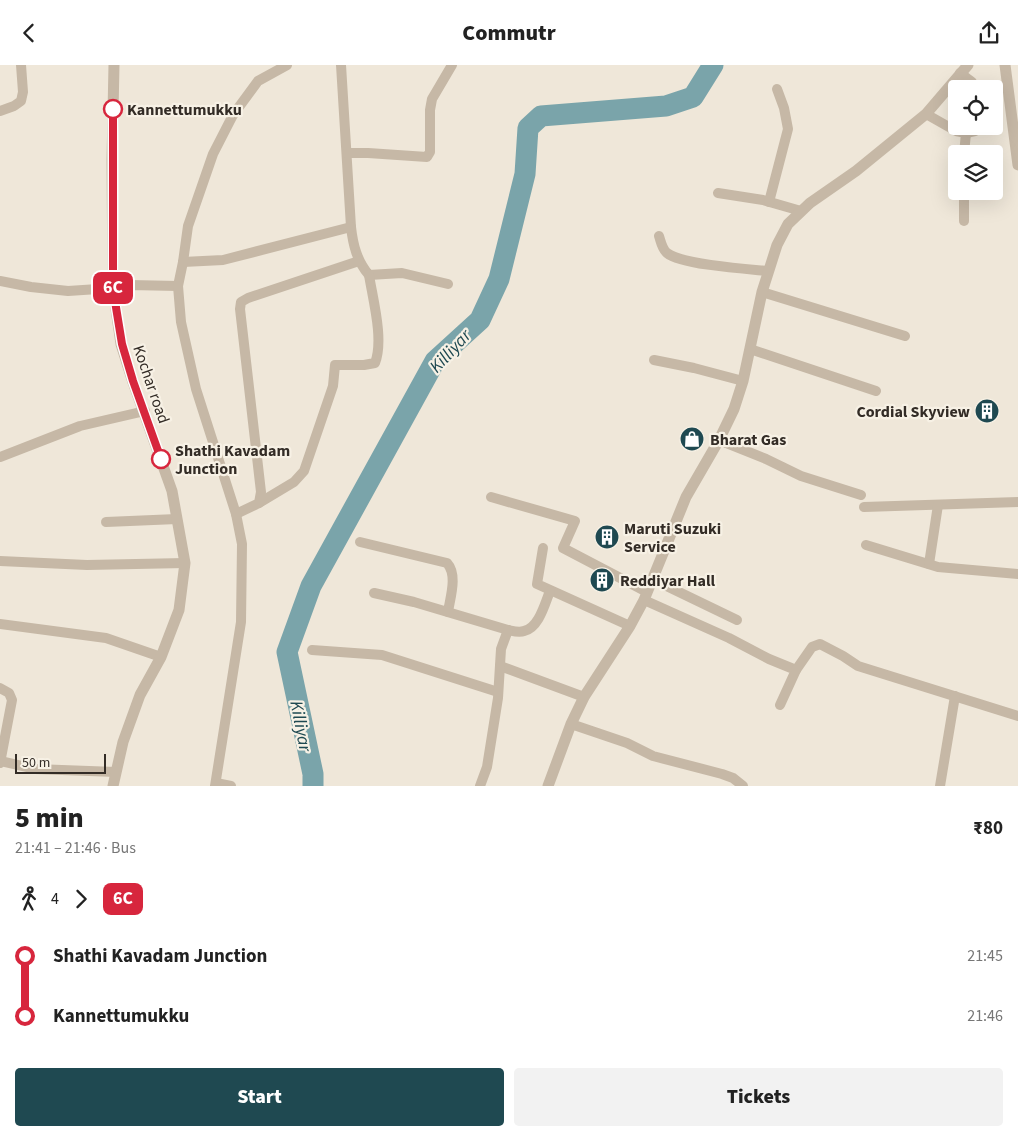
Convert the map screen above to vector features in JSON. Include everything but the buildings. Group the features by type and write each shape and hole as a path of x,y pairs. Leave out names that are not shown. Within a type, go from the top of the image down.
{"street":[{"path":"0,111 22,101 21,65"},
{"name":"Kochar road","path":"113,786 123,742 140,695 161,657 180,610 186,563 172,491 133,381 122,344 113,289 112,160 114,65"},
{"path":"231,786 215,785 241,622 242,544 236,514 196,389 182,322 178,286 184,262 188,226 213,154 233,115 258,81 287,65"},
{"path":"236,514 260,503 294,482 304,471 333,385 335,365 374,363 377,356 378,342 369,275 359,261 353,244 341,65"},
{"path":"346,153 427,157 430,152 431,143 430,110 432,99 452,65"},
{"path":"1005,65 1015,104 1018,165"},
{"path":"548,786 571,724 584,697 630,626 645,596 686,497 719,440 734,409 743,381 768,271 777,245 788,224 810,203 856,171 926,114 964,69 971,80"},
{"path":"769,202 788,129 777,89"},
{"path":"926,114 948,126"},
{"path":"718,193 769,202 801,211"},
{"path":"964,200 964,221"},
{"path":"184,262 224,260 351,227"},
{"path":"659,236 665,251 671,256 698,263 768,271"},
{"path":"260,503 259,471 240,309 242,302 248,298 359,261"},
{"path":"369,275 402,273 448,284"},
{"path":"0,281 68,291 113,289 130,285 178,286"},
{"path":"762,292 905,335"},
{"path":"750,349 876,391"},
{"path":"654,360 743,381"},
{"path":"0,457 80,426 145,411"},
{"path":"719,440 801,476 861,495"},
{"path":"490,497 575,521 562,548 645,596 769,659 796,670"},
{"path":"864,507 1018,502"},
{"path":"929,564 938,505"},
{"path":"106,522 177,519"},
{"path":"360,542 447,563 451,568 452,577 448,612"},
{"path":"866,545 929,564 971,571 1018,574"},
{"path":"543,548 537,584 630,626"},
{"path":"0,561 87,565 186,563"},
{"path":"652,579 737,620"},
{"path":"374,593 414,602 508,630 524,632 536,623 550,591"},
{"path":"0,624 106,638 161,657"},
{"path":"480,786 487,767 498,692 501,649 508,630"},
{"path":"780,705 796,670 812,647 820,644 843,656 858,667 1018,716"},
{"path":"312,650 382,655 498,692"},
{"path":"500,666 584,697"},
{"path":"0,688 10,693 12,700 0,762 35,769 116,772"},
{"path":"940,786 955,696"},
{"path":"571,724 627,743 653,756 733,778 743,786"}],"waterway":[{"name":"Killiyar","path":"313,786 313,774 287,652 311,586 435,361 480,320 499,279 525,174 528,128 541,116 666,106 693,97 713,65"}],"bus line":[{"name":"6C","path":"113,109 113,289 122,344 161,459"}],"place":[{"name":"Kannettumukku","path":"113,109"},
{"name":"Cordial Skyview","path":"987,411"},
{"name":"Bharat Gas","path":"692,439"},
{"name":"Shathi Kavadam Junction","path":"161,459"},
{"name":"Maruti Suzuki Service","path":"607,537"},
{"name":"Reddiyar Hall","path":"602,580"}]}
